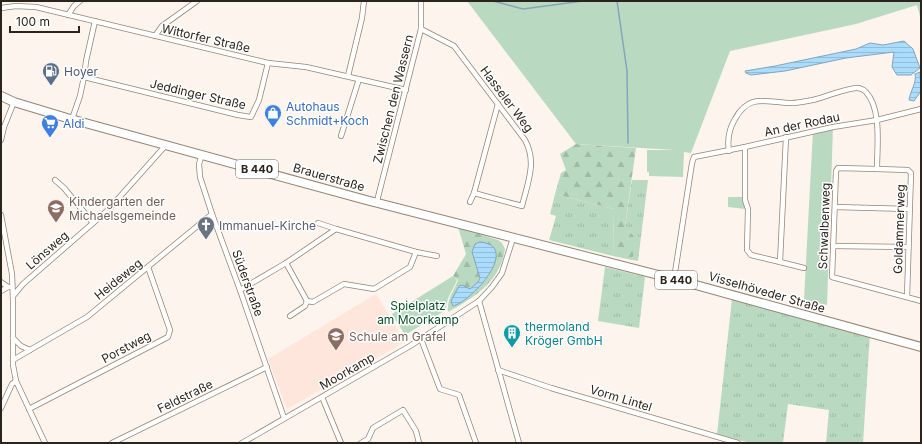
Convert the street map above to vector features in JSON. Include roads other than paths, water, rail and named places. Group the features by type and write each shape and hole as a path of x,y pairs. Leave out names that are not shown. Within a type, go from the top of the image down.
{"main road":[{"name":"Brauerstraße","path":"1,96 14,102 72,119 513,238"},
{"name":"Visselhöveder Straße","path":"513,238 674,279 921,347"}],"street":[{"path":"68,15 74,6 80,1"},
{"path":"155,36 162,26 197,1"},
{"path":"348,76 362,18 364,1"},
{"name":"Zwischen den Wassern","path":"377,202 421,29 421,1"},
{"name":"Wittorfer Straße","path":"1,8 25,5 268,62 306,67 406,90"},
{"path":"72,119 80,96 95,21"},
{"name":"Hasseler Weg","path":"421,29 454,46 525,140 530,152 532,166 522,206 474,193"},
{"name":"Jeddinger Straße","path":"84,77 251,117 259,100 268,62"},
{"path":"341,136 359,79"},
{"path":"729,151 728,137 732,125 741,110 747,104 754,101 793,104 857,88 865,92 874,107 877,120 877,169"},
{"path":"1,140 4,127 14,102"},
{"path":"470,202 474,193 498,104"},
{"name":"An der Rodau","path":"674,279 692,163 696,156 705,156 729,151 833,127 877,120 921,109"},
{"path":"780,262 786,138"},
{"name":"Lönsweg","path":"13,296 23,284 108,210 166,145"},
{"path":"745,147 745,197 748,209 747,250 751,255 804,268"},
{"name":"Süderstraße","path":"202,154 199,164 200,177 284,418"},
{"name":"Schwalbenweg","path":"877,169 838,168 836,171 832,277 907,297"},
{"name":"Goldammerweg","path":"877,169 908,170 911,173 907,297"},
{"path":"55,180 64,188 93,223"},
{"path":"835,207 909,209"},
{"name":"Heideweg","path":"13,360 87,317 212,214"},
{"path":"1,215 12,274 10,287 13,296 13,360 16,381 45,443"},
{"path":"318,223 416,252 437,256"},
{"path":"240,290 286,263 336,229"},
{"name":"Moorkamp","path":"242,443 421,339 479,301 492,287 502,272 513,238"},
{"path":"833,246 908,247"},
{"path":"307,301 313,302 344,284 374,289 410,267 416,252"},
{"path":"286,263 307,301"},
{"name":"Porstweg","path":"29,409 168,336 170,330 148,267"},
{"name":"Lönsweg","path":"11,281 16,286 23,284"},
{"path":"1,282 10,287"},
{"path":"1,291 10,287"},
{"path":"907,297 921,301"},
{"path":"290,316 305,306 307,301"},
{"path":"479,301 519,443"},
{"path":"13,338 21,346 30,350"},
{"path":"421,339 440,389 459,395 476,443"},
{"name":"Feldstraße","path":"112,443 267,367"},
{"name":"Vorm Lintel","path":"498,370 738,443"},
{"path":"1,408 12,384 16,381"},
{"path":"322,397 340,443"},
{"path":"361,443 369,441 373,428 403,410 416,431 419,443"}],"water":[{"path":"904,41 913,49 920,68 911,75 897,75 892,67 894,52 846,58 785,71 751,75 745,71 856,49 870,43 883,45"},
{"path":"920,72 921,91 914,101 909,100 915,81 915,74"},
{"path":"479,242 491,245 496,252 496,260 492,270 477,289 460,303 453,306 451,301 459,286 462,285 470,289 478,282 480,278 472,252 475,244"}],"waterway":[{"path":"493,1 523,9 583,1"},
{"path":"617,1 627,71 628,143"}],"place":[{"name":"Hoyer","path":"51,86"},
{"name":"Autohaus Schmidt+Koch","path":"273,128"},
{"name":"Aldi","path":"50,138"},
{"name":"Kindergarten der Michaelsgemeinde","path":"56,223"},
{"name":"Immanuel-Kirche","path":"206,240"},
{"name":"thermoland Kröger GmbH","path":"512,348"},
{"name":"Schule am Grafel","path":"336,351"}],"park label":[{"name":"Spielplatz am Moorkamp","path":"418,312"}]}
